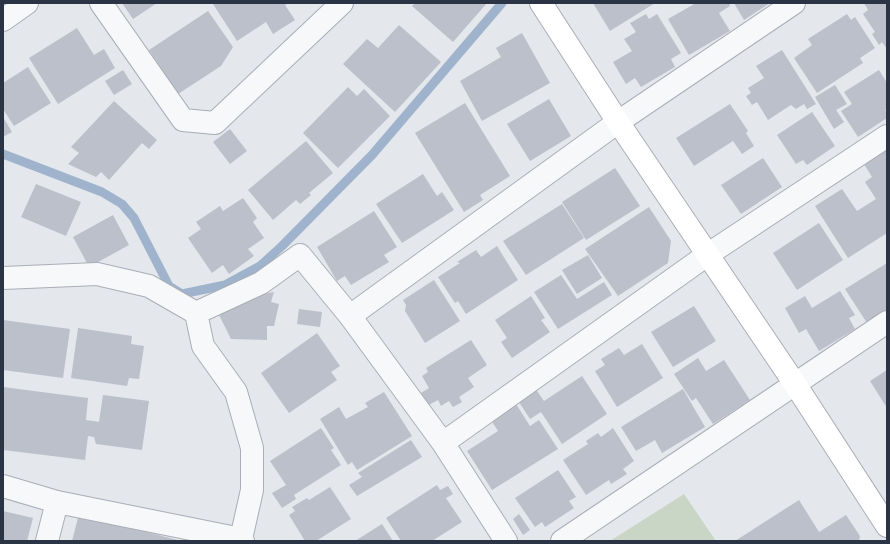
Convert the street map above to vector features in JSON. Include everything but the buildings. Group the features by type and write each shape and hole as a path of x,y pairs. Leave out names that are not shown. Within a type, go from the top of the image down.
{"street":[{"path":"3,20 28,3"},
{"path":"101,3 183,120 215,123 333,6"},
{"path":"541,3 618,122 795,384 887,526"},
{"path":"350,316 618,122 794,3"},
{"path":"443,443 707,255 887,136"},
{"path":"196,313 261,283 300,255 350,316 443,443 506,541"},
{"path":"3,278 97,274 149,286 196,313 203,346 236,392 252,448 252,490 242,540 57,502 3,486"},
{"path":"562,541 887,322"},
{"path":"47,541 57,502"}],"green space":[{"path":"684,494 716,541 610,541"}],"waterway":[{"path":"3,154 102,192 122,204 134,218 169,286 182,294 225,285 260,266 282,246 372,155 502,3"}]}
